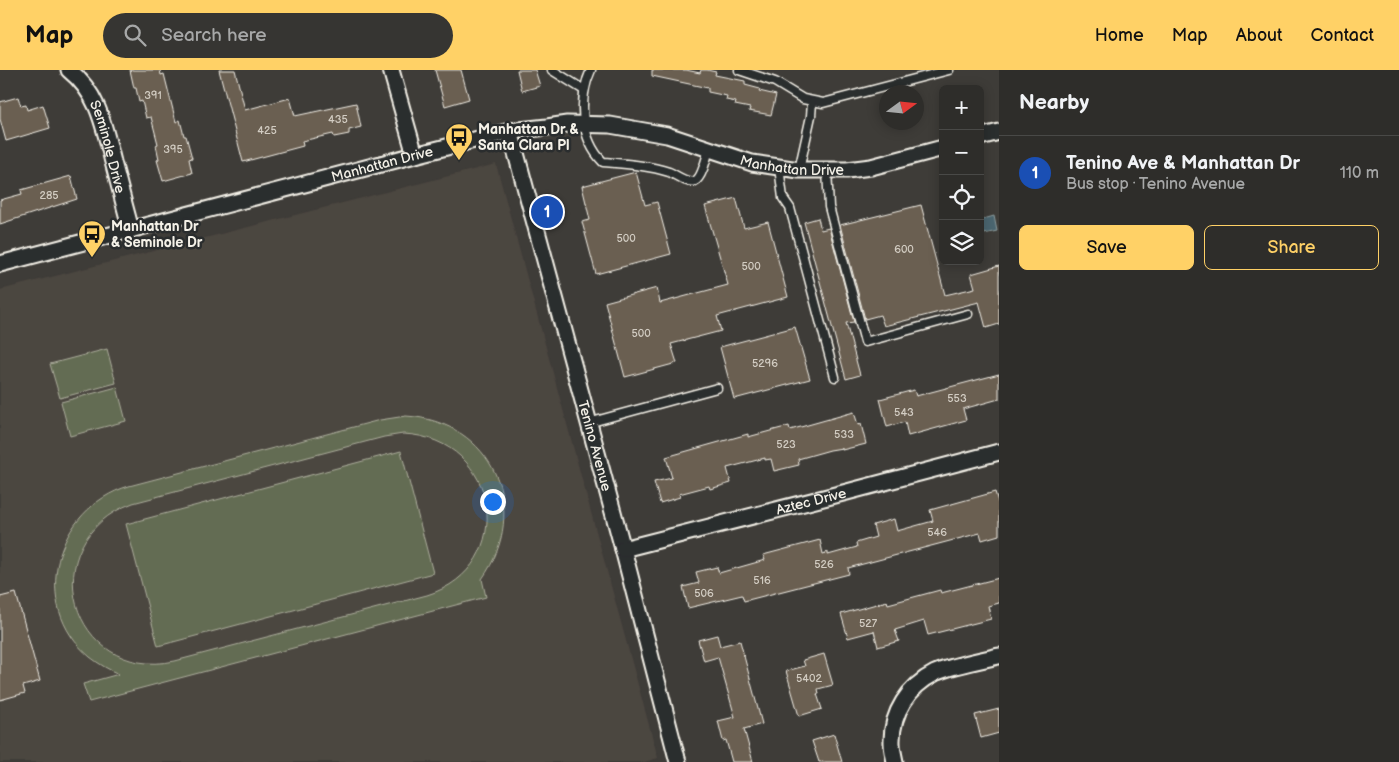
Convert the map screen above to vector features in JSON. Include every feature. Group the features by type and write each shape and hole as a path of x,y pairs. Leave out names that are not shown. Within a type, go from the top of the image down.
{"street":[{"name":"Seminole Drive","path":"69,70 80,79 92,97 101,116 131,230"},
{"path":"391,70 415,155"},
{"name":"Manhattan Drive","path":"0,264 510,131 567,124 610,125 667,135 752,163 799,170 847,170 871,167 939,149"},
{"name":"Tenino Avenue","path":"510,131 623,549 678,762"},
{"path":"984,136 999,132"},
{"name":"Aztec Drive","path":"623,549 999,452"},
{"path":"895,762 892,742 894,722 901,705 914,687 936,673 999,656"}],"lane":[{"path":"552,70 584,90"},
{"path":"591,70 584,90 584,125 591,144 602,162 643,165 694,181 699,177 709,149"},
{"path":"739,70 775,82 803,100 823,103 949,70"},
{"path":"799,170 811,116 812,102"},
{"path":"779,167 783,198 790,208 835,376"},
{"path":"827,170 829,206 864,342 968,314"},
{"path":"588,423 717,388"}],"shaded area":[{"path":"496,164 658,758 644,762 0,762 0,290"}],"green space":[{"path":"107,349 116,383 60,398 50,364"},
{"path":"117,387 126,421 70,436 61,402"},
{"path":"406,416 436,422 461,434 481,451 495,473 503,498 503,525 497,552 482,579 486,597 89,702 83,684 119,674 104,667 90,657 71,636 60,611 56,586 58,560 68,536 83,515 104,498 129,486 380,420","holes":["403,434 436,441 461,457 478,479 486,506 486,533 476,559 456,580 427,595 175,661 139,662 110,651 89,631 76,604 74,575 81,547 101,522 133,503 384,437"]},
{"path":"401,451 433,573 158,646 126,524"}],"water":[{"path":"994,216 997,231 984,234 984,219"}],"building":[{"path":"130,70 160,70 161,75 164,74 176,122 180,120 184,136 186,136 192,158 189,159 192,173 163,181 157,160 159,159 156,145 158,144 151,117 146,118 142,101 139,102 136,88 134,88"},
{"path":"219,70 235,70 245,110 290,98 295,116 356,103 361,127 349,130 349,134 334,137 333,134 302,141 303,146 243,162"},
{"path":"435,70 461,70 469,99 445,106"},
{"path":"517,70 535,70 540,86 522,91"},
{"path":"652,70 686,70 700,73 701,70 707,70 716,72 715,75 745,81 745,85 776,95 771,115 749,111 750,108 735,105 736,102 726,100 727,96 708,92 708,88 652,76"},
{"path":"18,97 21,106 26,105 27,110 43,105 50,128 6,141 0,119 0,102"},
{"path":"636,172 645,205 657,202 671,254 596,274 582,222 590,220 582,186"},
{"path":"71,176 77,199 0,224 0,200 22,194 21,190"},
{"path":"736,198 744,228 768,222 788,297 717,316 721,331 671,344 677,363 625,377 605,302 657,288 660,303 728,285 705,206"},
{"path":"921,205 945,295 975,288 971,274 999,266 999,324 986,328 979,302 884,326 880,315 865,319 840,225"},
{"path":"818,218 821,230 829,228 854,322 846,323 860,375 846,379 804,222"},
{"path":"795,327 810,379 734,399 720,347"},
{"path":"999,374 999,399 963,409 966,420 908,436 905,422 887,427 880,399 914,390 916,396"},
{"path":"854,412 858,425 861,424 866,444 842,450 842,448 830,450 798,459 799,465 774,471 771,459 765,460 765,458 727,468 731,483 710,489 709,486 679,494 680,497 660,503 654,482 672,478 666,457 748,434 748,437 789,426 790,430"},
{"path":"995,492 999,505 999,535 982,540 980,533 848,568 849,574 744,601 742,595 688,608 683,587 699,583 696,572 717,567 719,573 765,560 763,555 820,540 823,554 828,552 828,555 857,547 856,543 876,537 873,525 894,519 897,531 933,521 930,510"},
{"path":"999,578 999,603 988,606 991,619 928,635 924,621 895,630 899,641 878,647 874,631 848,638 841,614 887,601 888,604 940,590 941,593"},
{"path":"16,593 40,681 23,686 25,693 0,700 0,597"},
{"path":"717,635 720,646 740,641 762,724 744,729 753,762 732,762 726,740 723,741 718,721 735,717 718,657 704,661 698,640"},
{"path":"824,654 833,685 818,689 819,694 817,694 822,709 799,716 786,671 805,666 803,660"},
{"path":"999,709 999,733 981,738 975,715"},
{"path":"834,734 842,762 819,762 812,741"}],"place":[{"name":"Manhattan Dr & Santa Clara Pl","path":"459,161"},
{"name":"Tenino Ave & Manhattan Dr","path":"547,212"},
{"name":"Manhattan Dr & Seminole Dr","path":"92,258"}]}
